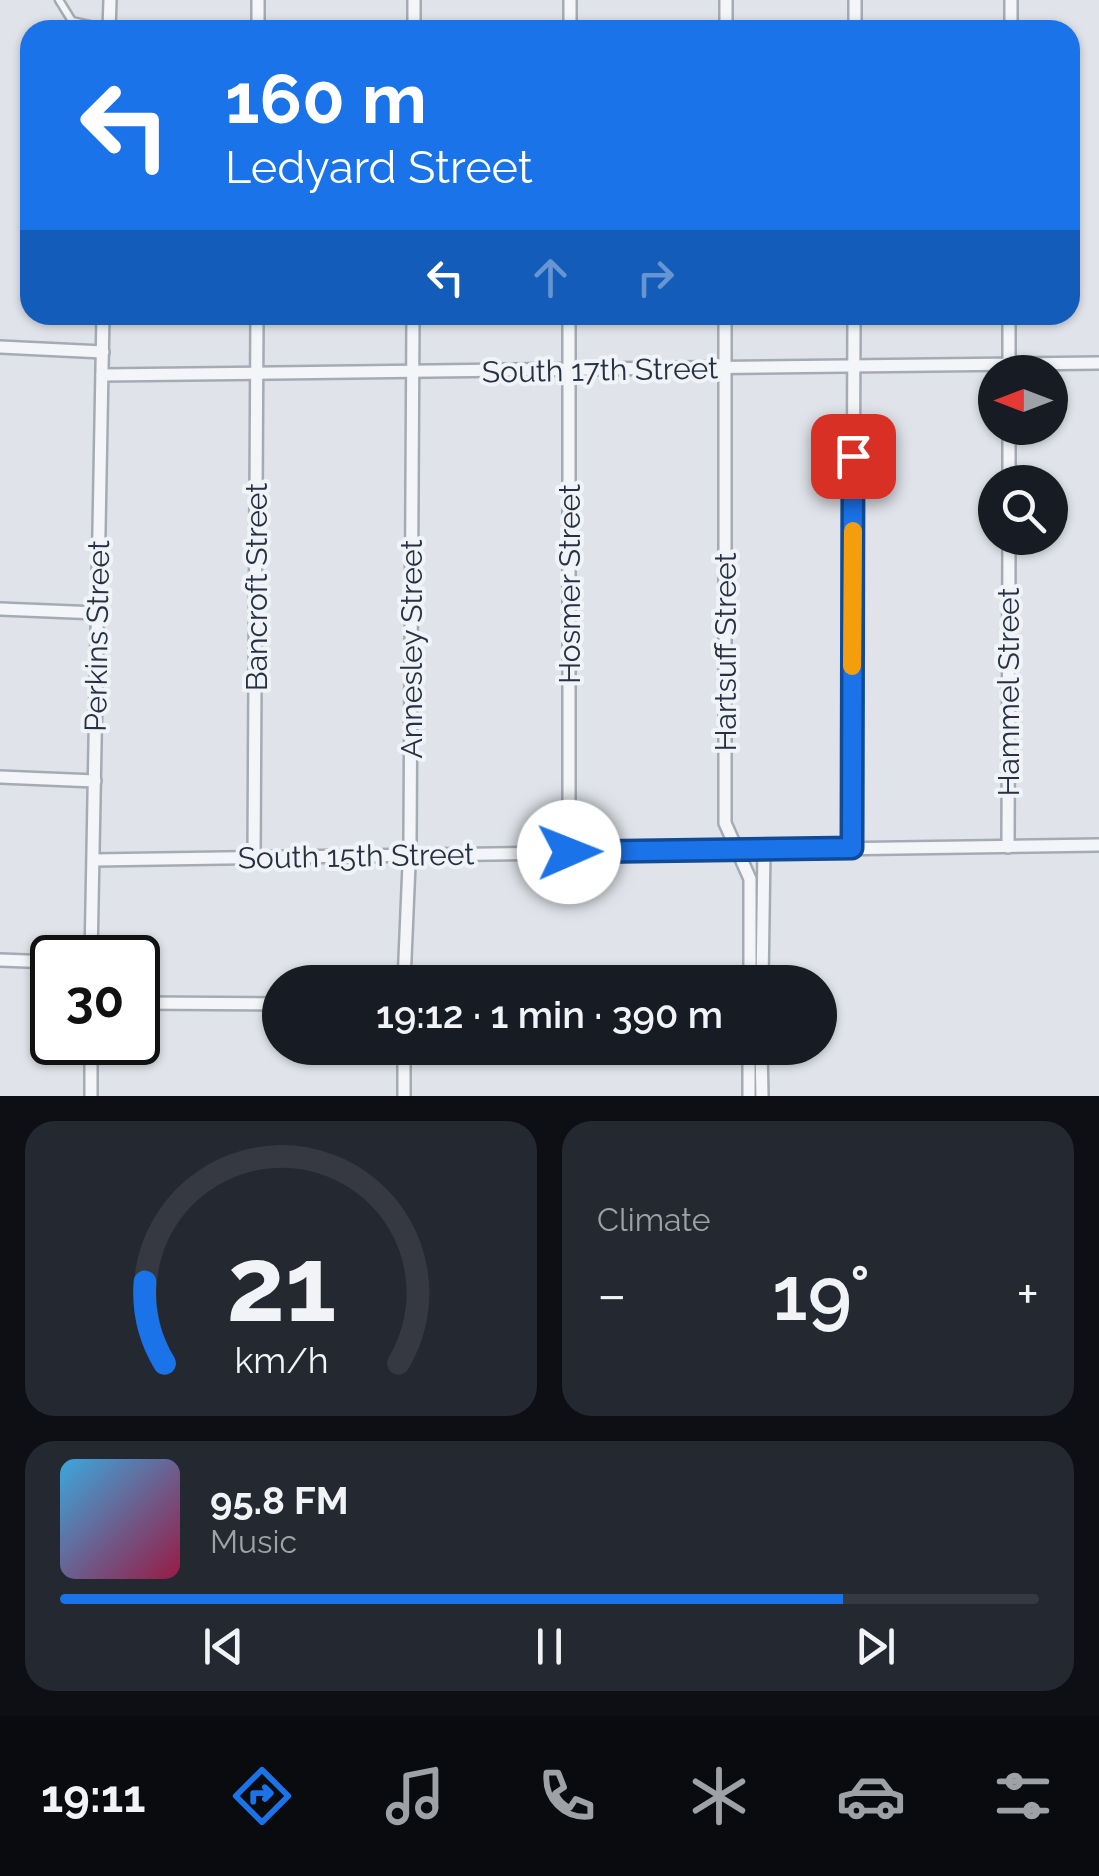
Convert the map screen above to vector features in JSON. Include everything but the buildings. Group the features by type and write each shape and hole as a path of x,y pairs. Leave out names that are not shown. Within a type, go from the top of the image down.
{"street":[{"name":"Perkins Street","path":"92,935 103,325"},
{"name":"Bancroft Street","path":"254,858 257,325"},
{"name":"Annesley Street","path":"405,965 413,325"},
{"name":"Hosmer Street","path":"569,325 569,852"},
{"name":"Hartsuff Street","path":"725,325 725,823 750,878 750,965"},
{"path":"852,848 854,325"},
{"path":"1009,325 1009,355"},
{"path":"0,347 102,352"},
{"name":"South 17th Street","path":"1068,365 1099,363"},
{"name":"South 17th Street","path":"102,375 978,368"},
{"name":"Hammel Street","path":"1008,846 1009,555"},
{"path":"0,609 98,613"},
{"path":"0,777 94,782"},
{"name":"South 15th Street","path":"94,860 1099,845"},
{"path":"762,965 764,850"},
{"path":"0,960 30,961"},
{"path":"160,1003 262,1004"},
{"path":"91,1065 91,1096"},
{"path":"404,1065 404,1096"},
{"path":"749,1096 750,1065"},
{"path":"762,1065 762,1096"}],"slow traffic":[{"path":"852,666 853,531"}],"route":[{"path":"569,852 852,848 853,456"}]}
